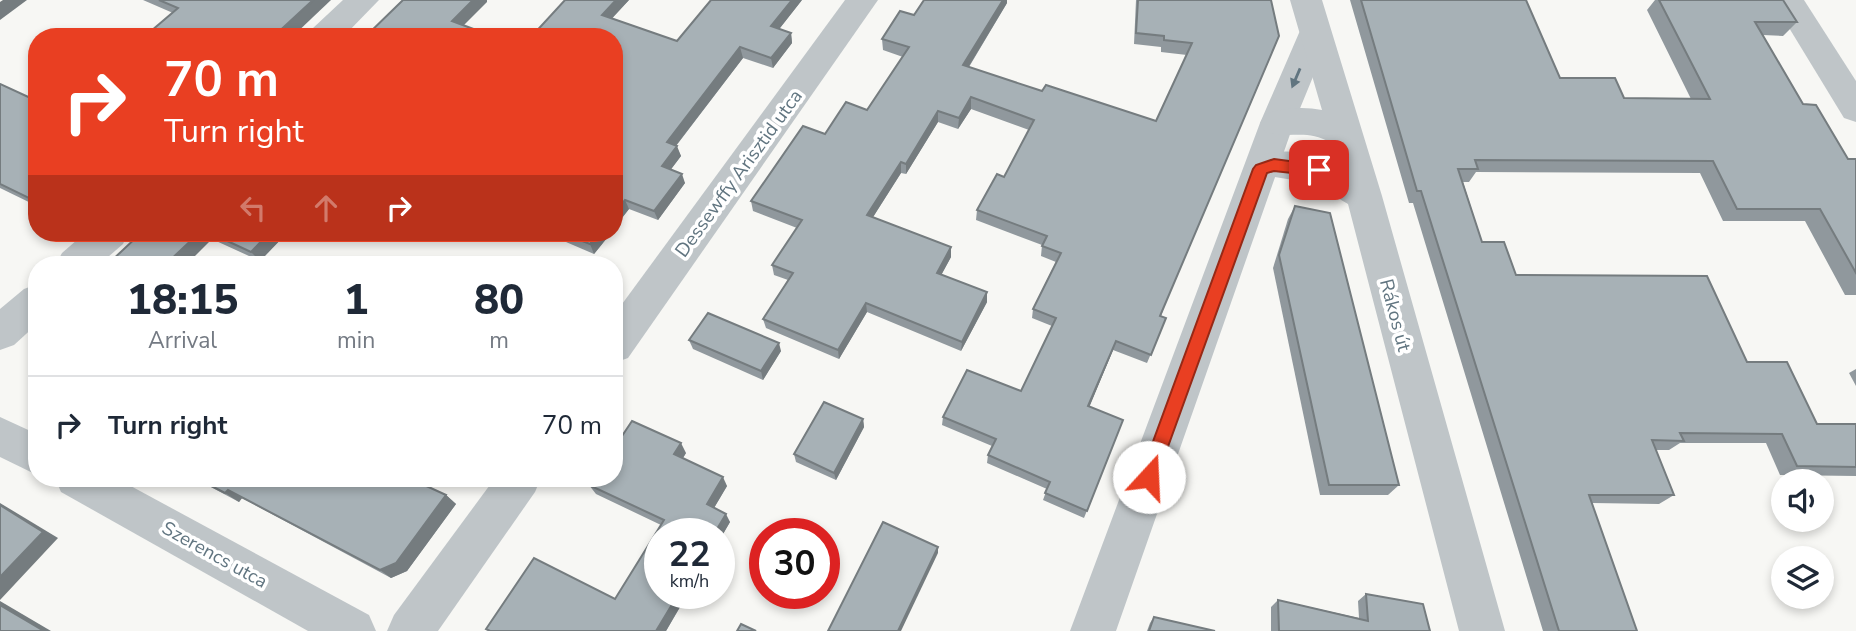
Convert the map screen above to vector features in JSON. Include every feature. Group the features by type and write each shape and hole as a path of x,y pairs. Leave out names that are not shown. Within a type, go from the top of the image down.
{"street":[{"path":"333,28 363,0"},
{"name":"Dessewffy Arisztid utca","path":"623,333 862,0"},
{"name":"Rákos út","path":"1306,0 1364,196 1482,631"},
{"path":"1788,0 1856,109"},
{"path":"1093,631 1267,167 1277,123 1315,33"},
{"path":"1267,167 1288,158 1332,147 1345,135 1324,121 1306,119 1277,123"},
{"path":"1267,167 1319,170 1364,196"},
{"path":"84,256 100,242"},
{"path":"0,333 28,308"},
{"path":"0,436 28,451"},
{"name":"Szerencs utca","path":"92,487 353,631"},
{"path":"410,631 514,487"}],"building":[{"path":"159,0 313,0 283,28 155,28 178,8"},
{"path":"403,0 473,0 452,21 471,28 374,28"},
{"path":"565,0 616,0 602,15 677,41 711,0 792,0 771,26 791,33 771,58 740,47 667,142 677,146 662,166 682,174 654,211 625,200 623,203 623,28 539,28"},
{"path":"924,0 1003,0 963,65 1042,91 1046,85 1156,121 1192,43 1136,33 1138,0 1271,0 1279,36 1160,316 1166,318 1151,355 1116,341 1088,406 1123,420 1087,511 1045,493 1050,482 988,455 996,439 943,417 967,370 1021,391 1056,318 1033,309 1061,253 1042,246 1047,236 977,210 997,174 1004,177 1034,120 971,97 959,118 938,111 906,164 901,162 867,215 951,247 937,273 987,292 962,342 866,303 838,350 763,319 793,273 772,265 802,220 751,201 803,126 825,134 846,102 867,110 909,47 882,39 900,11 914,15"},
{"path":"1361,0 1526,0 1560,78 1615,78 1624,98 1710,99 1659,0 1783,0 1797,22 1755,22 1803,104 1816,105 1848,159 1856,159 1856,273 1820,209 1737,209 1713,161 1475,160 1478,169 1458,169 1482,242 1504,242 1516,275 1707,276 1747,362 1787,362 1817,424 1856,424 1856,467 1797,466 1782,434 1680,433 1684,441 1652,440 1674,495 1589,495 1637,631 1559,631 1421,191 1417,191"},
{"path":"0,84 28,97 28,198 0,184"},
{"path":"1295,206 1330,213 1399,485 1329,485 1279,255"},
{"path":"131,242 189,242 175,256 117,256"},
{"path":"229,242 260,242 251,252"},
{"path":"708,313 779,343 761,371 689,340"},
{"path":"824,402 863,419 834,473 794,454"},
{"path":"632,421 681,443 674,454 723,477 707,504 726,514 724,518 660,518 593,487 623,487 623,434"},
{"path":"213,487 429,487 446,495 396,563 380,570 228,490 225,493"},
{"path":"0,505 43,532 0,577"},
{"path":"883,522 938,547 898,631 828,631"},
{"path":"644,552 644,609 669,609 656,631 486,629 534,558 615,599"},
{"path":"1366,594 1423,604 1430,631 1279,631 1278,600 1368,621"},
{"path":"0,605 44,631 0,631"},
{"path":"1154,617 1215,631 1149,631"},
{"path":"741,624 756,631 737,631"}],"route":[{"path":"1149,477 1261,169 1274,165 1319,170"}]}
